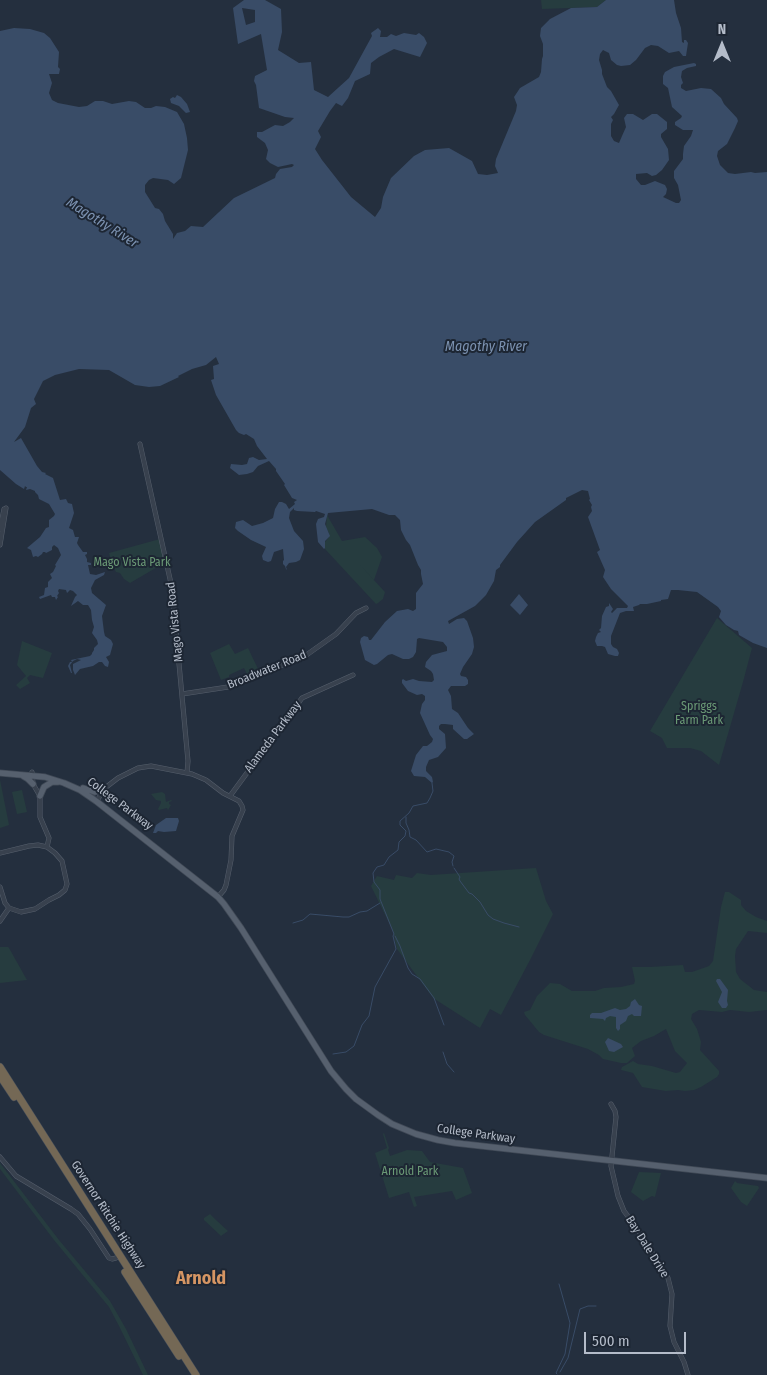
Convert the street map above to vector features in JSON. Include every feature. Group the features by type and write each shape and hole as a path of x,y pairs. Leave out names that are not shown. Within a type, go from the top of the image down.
{"highway":[{"name":"Governor Ritchie Highway","path":"0,1067 65,1178 80,1193 119,1259 196,1375"},
{"name":"Governor Ritchie Highway","path":"0,1076 22,1105 191,1375"}],"main road":[{"name":"College Parkway","path":"0,772 57,777 83,788 218,897 241,928 326,1065 346,1089 361,1103 392,1124 416,1134 446,1142 767,1178"},
{"name":"College Parkway","path":"0,772 32,774 50,778 80,790 138,830 155,843 164,854"},
{"path":"18,774 26,777 33,784"},
{"path":"40,796 42,790 48,784 52,782 64,783"},
{"path":"83,788 95,792 106,787"},
{"path":"138,830 143,835 143,838 148,838 155,843"}],"street":[{"name":"Mago Vista Road","path":"140,444 172,588 188,763 187,773"},
{"path":"0,528 3,510 6,508 0,545"},
{"name":"Broadwater Road","path":"182,694 228,687 305,656 336,634 356,613 366,608"},
{"name":"Alameda Parkway","path":"230,796 302,698 353,675"},
{"path":"97,800 106,787 129,772 151,766 187,773 204,779 219,791 240,802 243,810 232,836 231,860 226,885 218,897"},
{"path":"32,774 33,784 40,796 40,817 49,838 47,847"},
{"path":"0,853 31,845 47,847 62,861 67,879 67,888 63,893 35,909 21,912 9,908 5,903 0,887"},
{"path":"0,921 9,908"},
{"name":"Bay Dale Drive","path":"616,1119 611,1161 613,1176 622,1206 665,1273 670,1284 672,1294 670,1326 674,1342 688,1375"},
{"path":"0,1158 16,1176 78,1214 109,1258 119,1259"}],"green space":[{"path":"541,0 606,0 597,7 542,9"},
{"path":"327,515 342,541 365,537 377,548 382,557 374,580 359,564 385,592 383,599 378,603 376,604 325,549 325,542 329,537 326,527"},
{"name":"Mago Vista Park","path":"160,539 166,562 130,583 120,573 116,572 109,553"},
{"name":"Spriggs Farm Park","path":"717,618 752,648 719,765 701,751 690,748 667,748 662,738 650,731"},
{"path":"22,641 52,653 43,678 30,675 27,678 30,683 20,689 16,685 26,676 17,665"},
{"path":"229,644 235,654 248,648 260,673 249,678 244,668 221,680 210,653"},
{"path":"0,780 9,825 0,828"},
{"path":"22,790 27,812 17,814 12,792"},
{"path":"162,792 165,794 166,802 172,801 169,802 171,805 168,810 167,808 159,810 161,801 156,800 151,794"},
{"path":"536,868 546,901 553,914 501,1015 490,1009 480,1028 433,998 397,949 393,931 371,886 377,876 394,880 396,875 412,878 417,873 431,875"},
{"path":"725,892 729,892 741,900 741,905 746,911 767,921 767,933 748,931 736,949 735,956 736,972 740,979 754,990 767,992 767,1010 749,1012 730,1010 722,1012 699,1010 692,1014 691,1019 697,1029 701,1042 700,1050 719,1071 717,1077 701,1087 694,1090 666,1091 642,1087 633,1073 621,1070 622,1067 633,1061 638,1064 676,1073 680,1072 687,1063 675,1051 666,1029 641,1041 632,1048 635,1056 627,1063 621,1063 603,1059 588,1049 544,1035 539,1032 525,1015 524,1012 530,1010 537,996 550,983 560,984 572,991 595,991 634,984 632,967 683,965 685,972 692,972 709,966 713,961"},
{"path":"0,947 9,948 27,980 0,983"},
{"name":"Arnold Park","path":"384,1133 390,1156 407,1150 422,1151 430,1162 463,1168 472,1193 456,1200 452,1191 414,1197 417,1206 414,1207 409,1192 389,1198 375,1153 387,1148"},
{"path":"0,1163 59,1240 110,1301 148,1375 143,1375 109,1307 54,1240 0,1169"},
{"path":"639,1172 661,1173 655,1197 652,1196 643,1201 631,1192"},
{"path":"735,1181 737,1183 758,1186 759,1188 747,1206 741,1202 731,1188"},
{"path":"210,1214 228,1231 221,1236 204,1220"}],"water":[{"name":"Magothy River","path":"244,0 265,0 281,9 282,32 278,50 299,63 311,62 314,90 328,97 349,78 372,36 371,33 378,28 381,31 380,37 387,37 391,34 396,36 404,33 416,35 419,33 424,37 427,43 420,57 394,49 371,63 370,74 355,81 348,98 342,106 336,103 318,131 321,137 315,149 322,160 351,197 375,217 381,208 383,197 391,178 414,156 425,150 449,148 472,161 478,174 498,173 495,166 496,159 516,111 517,105 514,97 520,88 539,77 543,56 543,44 540,36 541,28 550,19 571,8 597,7 606,0 674,0 681,28 682,42 684,43 684,40 686,40 688,43 686,56 683,56 679,51 669,53 658,46 651,45 645,48 630,65 617,65 611,60 609,53 603,50 599,60 607,87 619,105 611,117 613,120 611,136 614,141 619,143 626,127 624,118 627,114 633,114 643,120 652,114 657,114 667,122 667,129 661,134 661,137 668,149 669,160 656,175 652,176 647,173 636,174 636,179 641,185 655,181 665,185 667,189 663,197 676,203 679,203 681,200 678,185 674,178 674,171 683,159 684,146 693,130 683,130 675,125 675,122 682,116 672,107 668,88 663,84 663,76 665,72 674,67 694,63 696,66 682,71 683,83 681,88 686,91 701,88 711,89 721,98 738,121 727,144 718,151 717,156 720,165 728,173 767,172 767,648 753,643 739,635 738,631 726,625 719,617 721,611 718,607 697,592 678,590 671,590 668,599 640,604 633,607 634,611 620,613 611,636 611,644 617,649 618,656 608,654 605,647 597,646 596,637 601,632 599,630 601,628 602,616 609,603 613,609 612,613 617,608 627,608 628,606 611,589 603,577 605,570 597,552 600,550 588,517 592,511 592,505 589,500 588,491 582,490 566,498 566,500 535,522 496,570 494,581 486,595 475,606 448,621 449,624 457,619 464,618 467,621 473,638 474,647 472,654 460,674 466,677 468,684 465,686 451,686 448,690 451,696 452,709 458,713 474,734 464,739 453,729 453,725 441,724 439,729 445,734 446,748 438,757 429,760 426,767 426,771 432,777 433,782 425,777 414,776 411,771 416,755 423,746 427,746 433,739 420,713 425,696 408,691 402,680 413,679 432,682 434,680 433,674 425,667 426,662 432,655 447,651 447,647 443,642 419,638 417,639 416,652 413,657 403,659 392,654 374,665 365,660 360,642 364,636 371,640 385,622 397,611 408,609 413,611 416,609 416,593 423,584 421,570 401,530 400,520 395,515 389,515 372,509 328,513 325,524 330,536 325,541 324,549 318,542 316,524 318,519 324,517 325,514 316,511 297,511 294,508 290,512 289,518 294,531 303,541 304,549 300,560 289,563 286,567 287,570 283,564 283,549 274,552 271,561 263,560 262,556 266,547 238,531 235,528 236,522 243,520 252,526 263,523 273,518 279,502 286,504 289,509 297,500 292,498 276,469 269,461 247,474 239,475 230,468 231,464 247,464 249,458 253,457 259,460 267,459 254,439 236,430 216,395 211,380 214,379 213,366 219,364 216,357 206,365 192,369 160,386 135,385 109,370 79,369 55,375 43,381 34,399 36,404 31,408 25,427 14,442 21,438 37,466 42,472 53,478 60,500 66,499 68,503 72,504 74,513 69,528 73,530 75,537 79,537 77,543 83,552 87,552 85,555 87,562 91,563 91,565 88,565 90,574 96,575 105,572 104,575 95,580 91,588 92,593 106,605 102,616 104,632 105,636 113,644 110,655 106,657 109,662 108,667 99,662 93,666 80,669 75,675 73,664 81,660 77,659 70,665 71,673 68,666 72,662 71,660 90,656 98,644 92,633 94,627 91,610 88,605 83,605 78,601 71,606 77,595 70,590 67,593 66,590 59,589 56,600 51,595 40,599 39,597 44,595 45,588 48,587 48,582 52,578 50,574 53,572 61,555 58,548 54,545 52,550 46,553 43,552 38,557 33,557 31,550 27,548 49,527 49,520 55,514 49,504 39,499 35,491 26,490 27,487 25,486 24,489 0,470 0,31 14,28 30,29 44,33 50,38 59,52 58,67 60,69 59,74 49,74 52,83 49,93 52,100 58,103 79,107 87,106 95,101 112,104 129,101 136,102 145,108 165,107 177,112 184,124 188,150 181,178 174,184 168,180 153,178 145,185 145,192 155,208 159,209 163,214 173,234 173,239 177,233 185,231 191,226 203,227 234,198 275,178 280,169 294,165 278,167 270,163 266,159 268,150 265,143 257,137 257,132 262,132 275,125 283,126 294,118 285,117 259,108 254,81 255,76 267,70 261,34 238,44 233,8","holes":["242,8 255,10 255,22 246,25"]},
{"path":"177,95 187,104 190,112 186,113 179,106 171,103 170,99 175,98"},
{"path":"519,594 528,605 520,615 510,605"},
{"path":"166,818 178,818 176,831 158,831 153,833 156,825"},
{"path":"720,979 728,990 728,1005 726,1008 722,1008 718,1002 722,992 716,981"},
{"path":"635,999 642,1006 641,1016 634,1016 632,1014 628,1016 626,1021 620,1025 618,1031 616,1028 616,1017 610,1016 605,1021 603,1019 590,1018 592,1013 601,1013 615,1008 620,1010 626,1009"},
{"path":"608,1038 621,1044 623,1047 614,1052 609,1051 605,1042"}],"waterway":[{"path":"333,1054 346,1052 354,1046 362,1025 369,1016 375,987 396,949 394,934 380,899 380,890 374,882 373,873 377,867 384,865 389,857 398,850 399,842 405,836 406,831 400,825 400,821 409,813 413,806 427,803 433,791 432,783"},
{"path":"406,817 410,837 416,840 427,852 436,849 449,852 454,856 453,866"},
{"path":"454,868 460,877 460,881 469,893 480,902 488,915 493,919 519,927"},
{"path":"293,923 303,920 310,914 349,917 367,911 380,903"},
{"path":"395,936 408,968 412,974 420,979 434,998 444,1025"},
{"path":"443,1052 447,1064 454,1072"},
{"path":"557,1374 565,1354 570,1323 559,1284"},
{"path":"560,1372 568,1358 580,1309 596,1306"}],"district":[{"name":"Arnold","path":"201,1279"}]}
